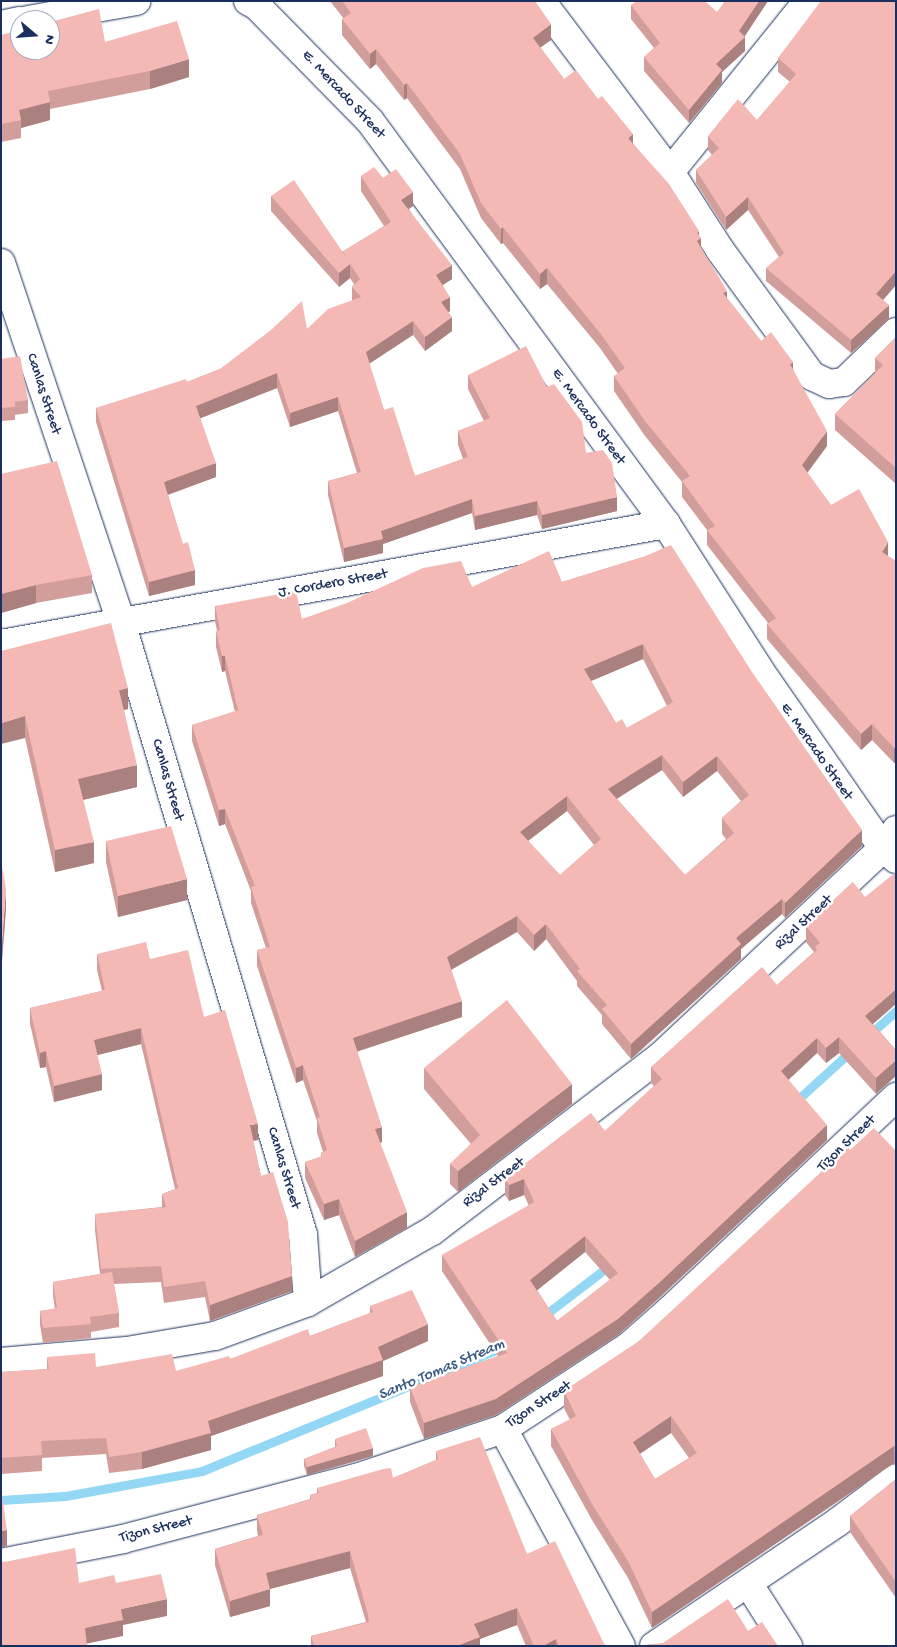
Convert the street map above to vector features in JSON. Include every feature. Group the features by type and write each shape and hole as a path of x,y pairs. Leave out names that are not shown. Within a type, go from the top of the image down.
{"street":[{"path":"60,14 136,1"},
{"name":"E. Mercado Street","path":"248,1 257,6 370,121 666,524 765,678 891,846"},
{"path":"542,1 670,172 720,250 812,376 830,384 844,382 896,332"},
{"path":"670,172 808,1"},
{"name":"Canlas Street","path":"1,263 121,622 303,1235 308,1302"},
{"name":"J. Cordero Street","path":"1,644 666,524"},
{"name":"Rizal Street","path":"1,1362 128,1351 215,1336 308,1302 432,1231 661,1056 891,846"},
{"name":"Tizon Street","path":"1,1563 123,1539 346,1481 503,1429 628,1347 670,1310 896,1097"},
{"path":"503,1429 621,1646"},
{"path":"654,1646 839,1522 896,1478"},
{"path":"748,1583 788,1646"}],"building":[{"path":"342,1 535,1 551,24 533,38 564,79 576,70 598,99 602,96 633,134 628,138 669,184 699,231 697,233 701,238 697,241 727,291 723,293 761,341 771,332 793,362 790,364 827,431 802,465 831,505 859,489 888,542 882,552 896,561 896,746 894,748 872,724 861,734 767,624 776,618 707,530 715,526 682,481 690,476 645,421 614,376 625,368 600,333 547,268 540,274 503,227 501,229 481,203 460,154 407,83 404,85 376,49 370,54 342,19 351,13"},
{"path":"636,1 705,1 717,12 725,1 759,1 739,31 745,37 716,64 722,70 689,110 644,57 660,43 631,5"},
{"path":"821,1 896,1 896,271 876,294 889,305 851,340 766,268 784,253 748,197 726,217 696,170 719,148 708,136 738,99 757,120 796,74 778,58"},
{"path":"99,9 105,42 177,21 189,59 150,71 48,91 50,102 19,110 21,120 1,124 1,35 10,33 10,60 60,60 60,19"},
{"path":"374,167 383,178 396,169 413,192 401,200 452,265 436,275 450,297 441,302 452,317 425,337 413,321 366,352 384,410 393,407 415,476 468,457 458,431 490,418 468,375 526,346 547,387 554,384 582,422 586,453 603,450 612,463 617,497 542,515 537,501 475,516 472,499 381,531 383,539 344,548 328,481 361,472 338,397 290,413 277,373 196,406 216,463 164,482 183,544 188,542 195,570 149,582 96,408 186,379 187,382 220,369 271,330 302,301 307,329 328,309 361,297 352,287 360,279 350,264 339,273 271,196 294,180 346,257 343,251 391,222 361,176"},
{"path":"896,337 896,468 835,414 883,365 875,358"},
{"path":"20,356 28,400 15,402 15,407 1,408 1,359"},
{"path":"57,461 92,575 36,585 1,594 1,474"},
{"path":"671,545 752,672 862,830 785,903 782,899 736,938 741,944 631,1044 602,1009 607,1005 577,971 580,969 546,924 534,935 517,916 447,957 462,1001 353,1038 382,1127 375,1129 407,1212 355,1241 339,1199 324,1204 305,1162 322,1156 321,1153 327,1150 317,1118 320,1117 303,1065 296,1068 257,950 270,947 251,887 255,886 225,809 219,810 192,725 238,710 225,656 222,656 216,631 220,630 215,606 296,591 302,619 347,603 423,568 461,561 472,587 549,551 562,582 643,557","holes":["643,644 673,702 627,728 622,719 616,723 584,669","662,755 683,782 717,756 749,795 722,818 734,833 685,875 608,789","567,796 601,839 560,875 520,832"]},
{"path":"111,623 128,688 119,690 137,765 78,779 94,842 55,850 25,716 1,723 1,651"},
{"path":"171,826 187,879 118,896 106,841"},
{"path":"1,861 6,889 1,954"},
{"path":"896,872 896,989 865,1016 896,1050 896,1060 876,1078 839,1037 826,1048 817,1038 781,1071 827,1125 659,1283 618,1319 496,1399 424,1423 410,1387 507,1353 442,1255 534,1202 524,1179 509,1185 505,1179 591,1113 605,1131 662,1079 651,1067 762,967 777,985 817,950 815,947 820,943 806,926 853,882 865,897","holes":["585,1236 618,1273 557,1321 530,1280"]},
{"path":"146,942 150,959 188,950 204,1017 225,1010 258,1124 250,1125 261,1176 273,1172 288,1222 292,1276 210,1305 205,1281 164,1287 161,1266 101,1269 95,1214 166,1207 162,1194 178,1188 141,1028 94,1040 102,1074 54,1086 46,1051 40,1053 30,1008 105,990 97,954"},
{"path":"507,1000 572,1084 458,1171 450,1164 480,1135 424,1068"},
{"path":"874,1128 896,1151 896,1447 894,1446 652,1612 628,1561 592,1504 551,1429 576,1416 564,1391 638,1342 848,1147 850,1150","holes":["671,1416 697,1453 655,1479 633,1442"]},
{"path":"112,1272 119,1313 90,1317 91,1324 43,1328 40,1311 57,1308 53,1282"},
{"path":"412,1290 428,1324 378,1347 383,1360 208,1421 211,1433 142,1452 109,1457 106,1438 41,1441 42,1455 1,1458 1,1372 49,1369 47,1357 95,1353 96,1367 172,1354 176,1371 229,1356 230,1359 308,1329 310,1336 373,1312 370,1306"},
{"path":"366,1428 373,1448 307,1467 304,1459 337,1446 335,1439"},
{"path":"480,1437 527,1554 555,1541 605,1646 559,1646 556,1639 543,1646 534,1646 517,1608 474,1624 480,1637 457,1646 314,1646 311,1636 369,1622 350,1551 266,1573 270,1589 230,1601 215,1549 263,1535 257,1515 311,1499 310,1495 319,1493 317,1488 383,1469 391,1468 393,1478 438,1459 436,1451"},
{"path":"896,1479 896,1582 850,1516"},
{"path":"1,1488 7,1530 1,1531"},
{"path":"75,1548 79,1583 114,1575 116,1583 161,1574 167,1599 121,1609 123,1620 85,1628 87,1646 1,1646 1,1561 4,1562"},
{"path":"728,1599 748,1631 762,1622 778,1646 642,1645 663,1643"}],"waterway":[{"name":"Santo Tomas Stream","path":"868,1036 896,1011"},
{"name":"Santo Tomas Stream","path":"794,1103 851,1051"},
{"name":"Santo Tomas Stream","path":"541,1318 610,1265"},
{"name":"Santo Tomas Stream","path":"1,1500 65,1496 202,1471 505,1346"}]}
